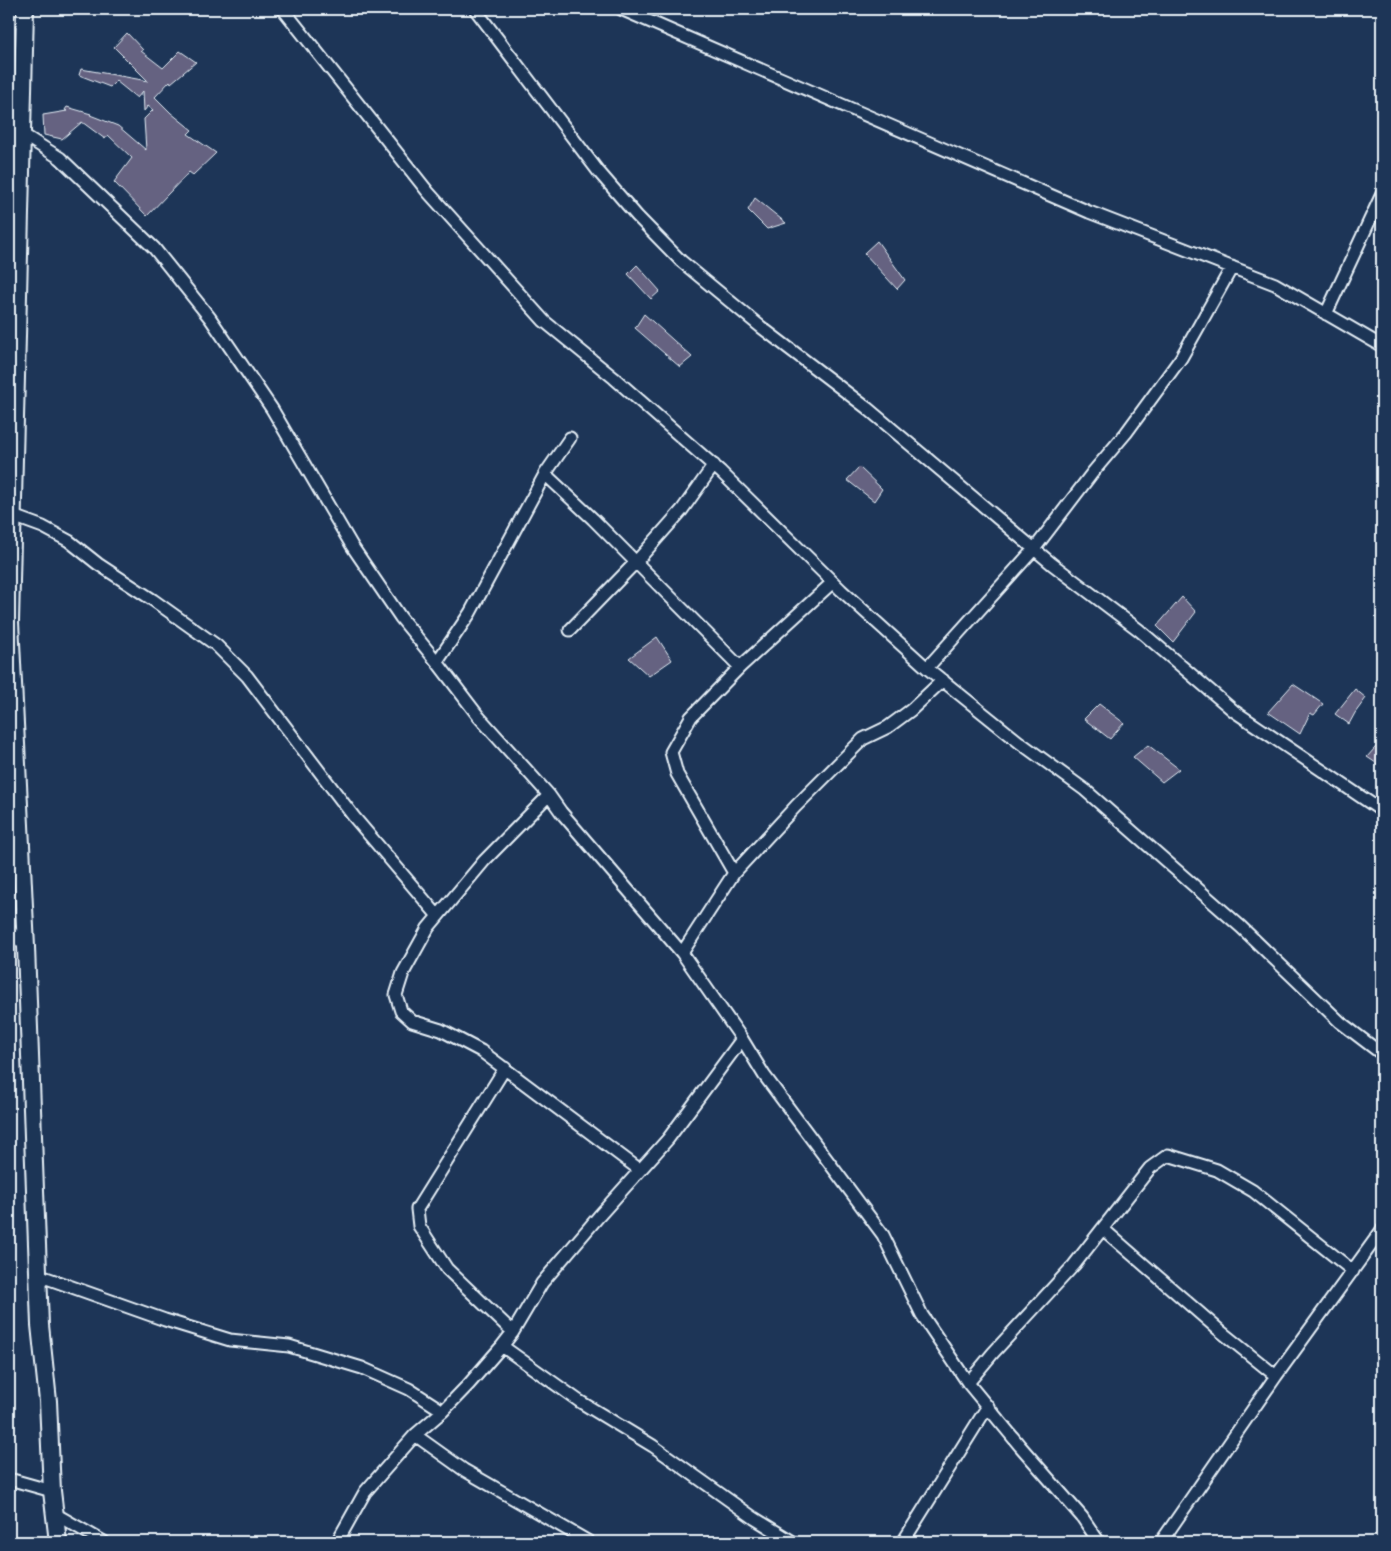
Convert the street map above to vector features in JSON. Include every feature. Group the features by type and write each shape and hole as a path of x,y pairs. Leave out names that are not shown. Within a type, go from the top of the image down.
{"street":[{"path":"25,9 12,454 13,516 10,622 26,947 40,1325 48,1401 52,1491 58,1542"},
{"path":"283,9 428,192 544,320 714,465 833,582 927,668 1019,742 1085,790 1241,927 1340,1022 1382,1054"},
{"path":"475,9 598,171 637,216 682,261 761,327 867,408 1234,711 1382,812"},
{"path":"621,9 1089,212 1275,284 1382,346"},
{"path":"22,134 60,158 154,248 210,318 272,409 352,546 401,618 479,717 549,795 561,812 682,953 742,1039 764,1075 882,1235 922,1315 968,1383 1082,1517 1100,1542"},
{"path":"1326,314 1382,194"},
{"path":"927,668 1035,548 1093,472 1126,433 1180,358 1232,267"},
{"path":"437,662 470,613 545,474 570,438"},
{"path":"570,630 636,562 682,510 714,465"},
{"path":"545,474 740,667"},
{"path":"13,516 69,541 98,564 216,645 247,676 354,817 438,916"},
{"path":"734,873 677,774 671,752 691,717 740,667 833,582"},
{"path":"682,953 734,873 796,806 864,739 888,727 911,710 943,680"},
{"path":"549,795 484,861 428,928 404,974 396,995 400,1011 412,1020 441,1030 482,1051 640,1170"},
{"path":"9,930 26,947"},
{"path":"337,1542 365,1492 415,1435 444,1411 470,1384 502,1346 513,1332 542,1283 598,1216 668,1139 742,1039"},
{"path":"505,1068 417,1209 418,1226 447,1269 513,1332"},
{"path":"968,1383 1074,1265 1150,1168 1168,1155 1217,1170 1253,1191 1353,1271"},
{"path":"1103,1229 1219,1330 1276,1376"},
{"path":"1161,1542 1276,1376 1382,1230"},
{"path":"38,1274 165,1320 230,1340 289,1346 362,1368 409,1389 444,1411"},
{"path":"502,1346 579,1401 653,1446 754,1518 793,1542"},
{"path":"903,1542 988,1406"},
{"path":"415,1435 464,1470 589,1542"},
{"path":"9,1479 52,1491"},
{"path":"55,1514 104,1542"}],"building":[{"path":"127,33 143,50 141,51 163,68 180,51 196,62 171,83 170,81 155,97 192,130 188,134 216,153 193,175 189,172 147,216 114,182 132,158 108,135 105,139 82,122 62,139 44,135 43,115 67,111 65,110 67,107 91,114 118,126 146,150 144,119 153,110 148,106 144,111 143,91 137,98 116,81 110,87 79,75 81,69 148,81 114,47"},
{"path":"755,198 786,223 767,229 748,210"},
{"path":"877,241 905,280 897,289 864,253"},
{"path":"637,265 660,291 651,299 628,274"},
{"path":"644,314 692,357 680,367 635,328"},
{"path":"859,467 882,489 874,501 847,480"},
{"path":"1182,597 1196,612 1173,642 1157,626"},
{"path":"657,637 672,660 649,676 629,658"},
{"path":"1293,684 1323,704 1314,715 1310,713 1300,734 1268,712"},
{"path":"1355,689 1366,698 1349,724 1335,714"},
{"path":"1099,704 1124,723 1110,739 1084,719"},
{"path":"1382,740 1382,767 1367,757"},
{"path":"1148,745 1179,769 1162,782 1133,757"}]}
